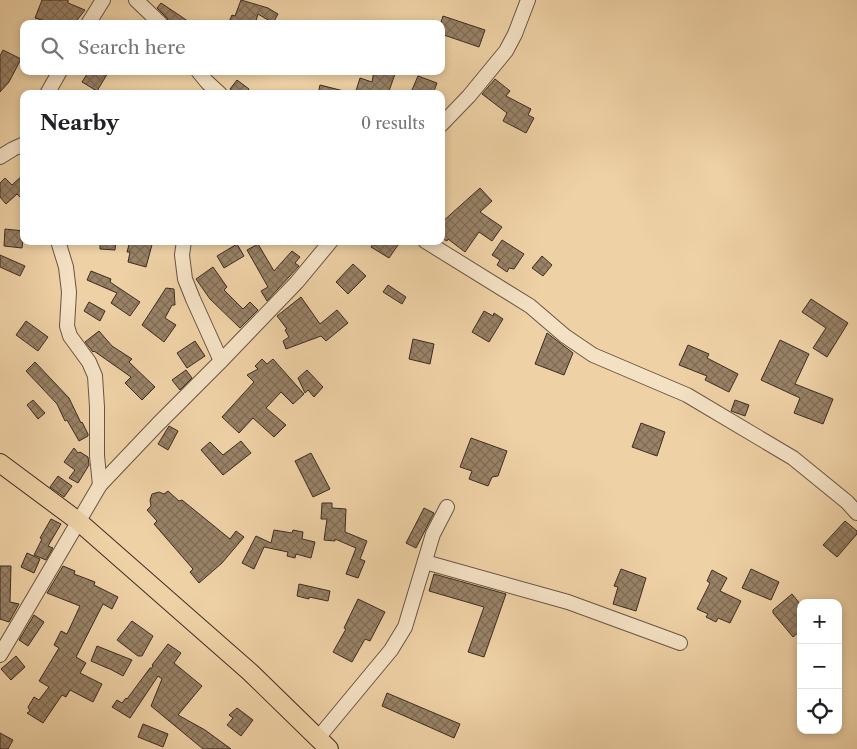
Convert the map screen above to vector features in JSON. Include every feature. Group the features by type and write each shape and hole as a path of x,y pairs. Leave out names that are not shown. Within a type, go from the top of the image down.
{"main road":[{"path":"0,463 78,520 250,672 323,744"}],"street":[{"path":"90,20 103,0"},
{"path":"136,0 157,20"},
{"path":"445,121 469,96 506,51 516,34 528,0"},
{"path":"49,90 58,75"},
{"path":"201,75 216,90"},
{"path":"0,158 20,146"},
{"path":"59,245 66,267 69,292 67,326 70,336 89,362 95,376 97,456 100,485"},
{"path":"183,245 182,255 185,278 192,299 221,361"},
{"path":"0,655 100,485 297,282 328,245"},
{"path":"431,245 530,306 565,336 593,355 687,395 793,458 847,502 857,513"},
{"path":"323,744 391,650 405,627 433,534 447,507"},
{"path":"425,562 568,602 680,643"}],"building":[{"path":"42,0 68,0 68,3 85,10 77,20 42,20 35,18"},
{"path":"241,0 268,8 278,14 275,20 268,20 258,14 256,20 230,20 232,15 235,16"},
{"path":"161,3 186,20 168,20 157,8"},
{"path":"443,16 485,30 479,47 445,35 445,20 442,20"},
{"path":"3,50 20,58 20,61 9,82 0,92 0,56"},
{"path":"86,75 107,75 98,90 82,82"},
{"path":"373,75 395,75 389,90 356,90 360,78 372,82"},
{"path":"418,76 437,83 434,90 412,90"},
{"path":"495,79 510,91 506,96 531,109 528,115 534,118 526,133 503,121 507,113 482,94"},
{"path":"237,80 249,89 231,90 230,89"},
{"path":"320,85 340,90 319,90"},
{"path":"5,178 12,185 20,178 20,197 17,194 6,204 0,197 0,183"},
{"path":"480,188 492,201 480,212 502,227 492,241 479,232 465,252 448,239 447,241 445,240 445,219"},
{"path":"5,229 20,231 20,245 22,245 22,248 4,246"},
{"path":"502,240 524,254 514,269 509,268 507,272 497,265 500,260 492,255"},
{"path":"100,245 116,245 115,250 100,249"},
{"path":"129,245 152,245 146,267 128,262 130,252 127,252"},
{"path":"238,245 244,256 224,268 217,256"},
{"path":"259,245 274,271 292,251 300,257 295,263 299,266 267,301 261,291 268,287 247,250"},
{"path":"372,245 398,245 389,258 371,247"},
{"path":"0,255 25,266 20,276 0,267"},
{"path":"542,256 552,265 543,276 532,268"},
{"path":"353,264 366,276 348,294 336,282"},
{"path":"213,267 227,287 224,290 243,309 250,302 258,310 240,328 210,299 196,279"},
{"path":"91,271 111,279 110,282 140,302 130,316 111,303 117,293 87,280"},
{"path":"388,285 406,297 402,304 383,292"},
{"path":"166,288 174,289 175,305 172,305 165,318 176,325 164,342 142,325"},
{"path":"301,297 320,324 337,310 348,323 326,341 321,336 286,349 283,341 289,337 285,330 287,329 277,316"},
{"path":"811,299 848,323 827,357 813,348 826,328 802,312"},
{"path":"89,302 105,311 100,321 84,311"},
{"path":"484,311 493,316 494,313 503,319 489,342 472,332"},
{"path":"26,321 48,337 38,351 16,335"},
{"path":"99,331 112,346 132,359 129,362 155,387 142,400 125,383 131,377 93,352 85,342"},
{"path":"547,333 573,353 564,375 535,364"},
{"path":"413,339 434,344 430,364 409,359"},
{"path":"780,340 809,354 795,384 833,399 823,424 794,413 800,398 761,380"},
{"path":"195,341 205,356 187,368 177,353"},
{"path":"688,345 709,354 707,358 738,374 729,392 705,380 707,376 679,365"},
{"path":"262,359 267,364 273,359 304,394 293,404 281,392 266,408 286,425 274,437 253,418 239,433 222,417 254,382 247,375 258,369 255,366"},
{"path":"35,362 69,398 88,436 79,441 67,420 65,421 57,404 26,371"},
{"path":"186,370 192,378 180,390 172,380"},
{"path":"307,370 323,387 314,397 308,390 305,393 298,378"},
{"path":"33,400 45,413 38,419 27,405"},
{"path":"735,400 749,405 745,416 731,411"},
{"path":"641,423 665,432 657,456 632,447"},
{"path":"169,426 178,431 168,450 158,444"},
{"path":"471,438 507,451 498,476 492,477 488,486 469,479 472,471 460,467"},
{"path":"241,441 251,453 223,475 201,450 210,442 223,455"},
{"path":"74,448 78,453 80,452 88,457 89,465 78,483 69,478 75,470 64,462"},
{"path":"311,453 330,489 313,497 295,461"},
{"path":"58,476 72,486 64,497 50,487"},
{"path":"168,491 230,539 236,531 244,537 222,563 199,583 190,572 193,569 154,524 157,521 147,510 151,506 152,494 159,492 164,494"},
{"path":"322,503 332,503 332,508 346,509 345,532 367,541 360,559 365,561 358,578 346,574 356,548 335,539 335,541 324,540 327,519 321,519"},
{"path":"424,508 434,513 416,548 406,543"},
{"path":"51,519 61,524 48,546 53,548 46,560 34,555 42,539 40,538"},
{"path":"845,521 857,531 857,534 837,557 823,545"},
{"path":"274,530 292,533 293,530 303,532 302,539 315,542 311,558 296,554 295,558 287,556 288,552 264,547 254,569 242,563 256,536 271,543"},
{"path":"27,553 40,559 34,573 21,567"},
{"path":"0,566 11,566 10,602 19,604 9,622 0,619"},
{"path":"63,566 75,571 74,574 95,582 94,585 118,597 112,609 103,604 76,657 86,663 80,673 102,684 93,702 70,690 66,697 62,695 43,723 27,713 30,711 28,707 34,697 39,700 49,687 39,681 59,648 54,645 61,631 67,634 80,606 47,593"},
{"path":"621,569 646,578 636,611 613,604 618,587 614,586"},
{"path":"751,569 779,582 771,600 742,588"},
{"path":"712,570 727,578 720,591 741,601 730,623 718,618 716,622 706,617 708,614 697,609 710,583 707,581"},
{"path":"434,574 506,594 484,657 468,652 484,607 429,591"},
{"path":"299,584 330,591 328,601 297,596"},
{"path":"792,594 797,600 797,634 793,637 773,613 773,610"},
{"path":"358,599 385,612 370,641 365,639 352,662 333,652 346,629 344,628"},
{"path":"34,615 44,622 28,646 19,640"},
{"path":"132,621 153,636 142,656 138,656 117,640"},
{"path":"168,644 181,653 174,663 202,686 178,715 205,730 231,749 203,749 151,706 162,679 158,676 130,718 112,707 117,700 122,703 127,699 150,668 152,668 152,665"},
{"path":"97,646 132,660 123,676 91,661"},
{"path":"16,656 25,667 11,680 1,669"},
{"path":"387,693 460,724 454,738 382,706"},
{"path":"237,708 253,720 241,736 227,725 233,718 229,715"},
{"path":"143,724 168,734 163,747 138,737"},
{"path":"0,733 13,740 8,749 0,749"}]}
